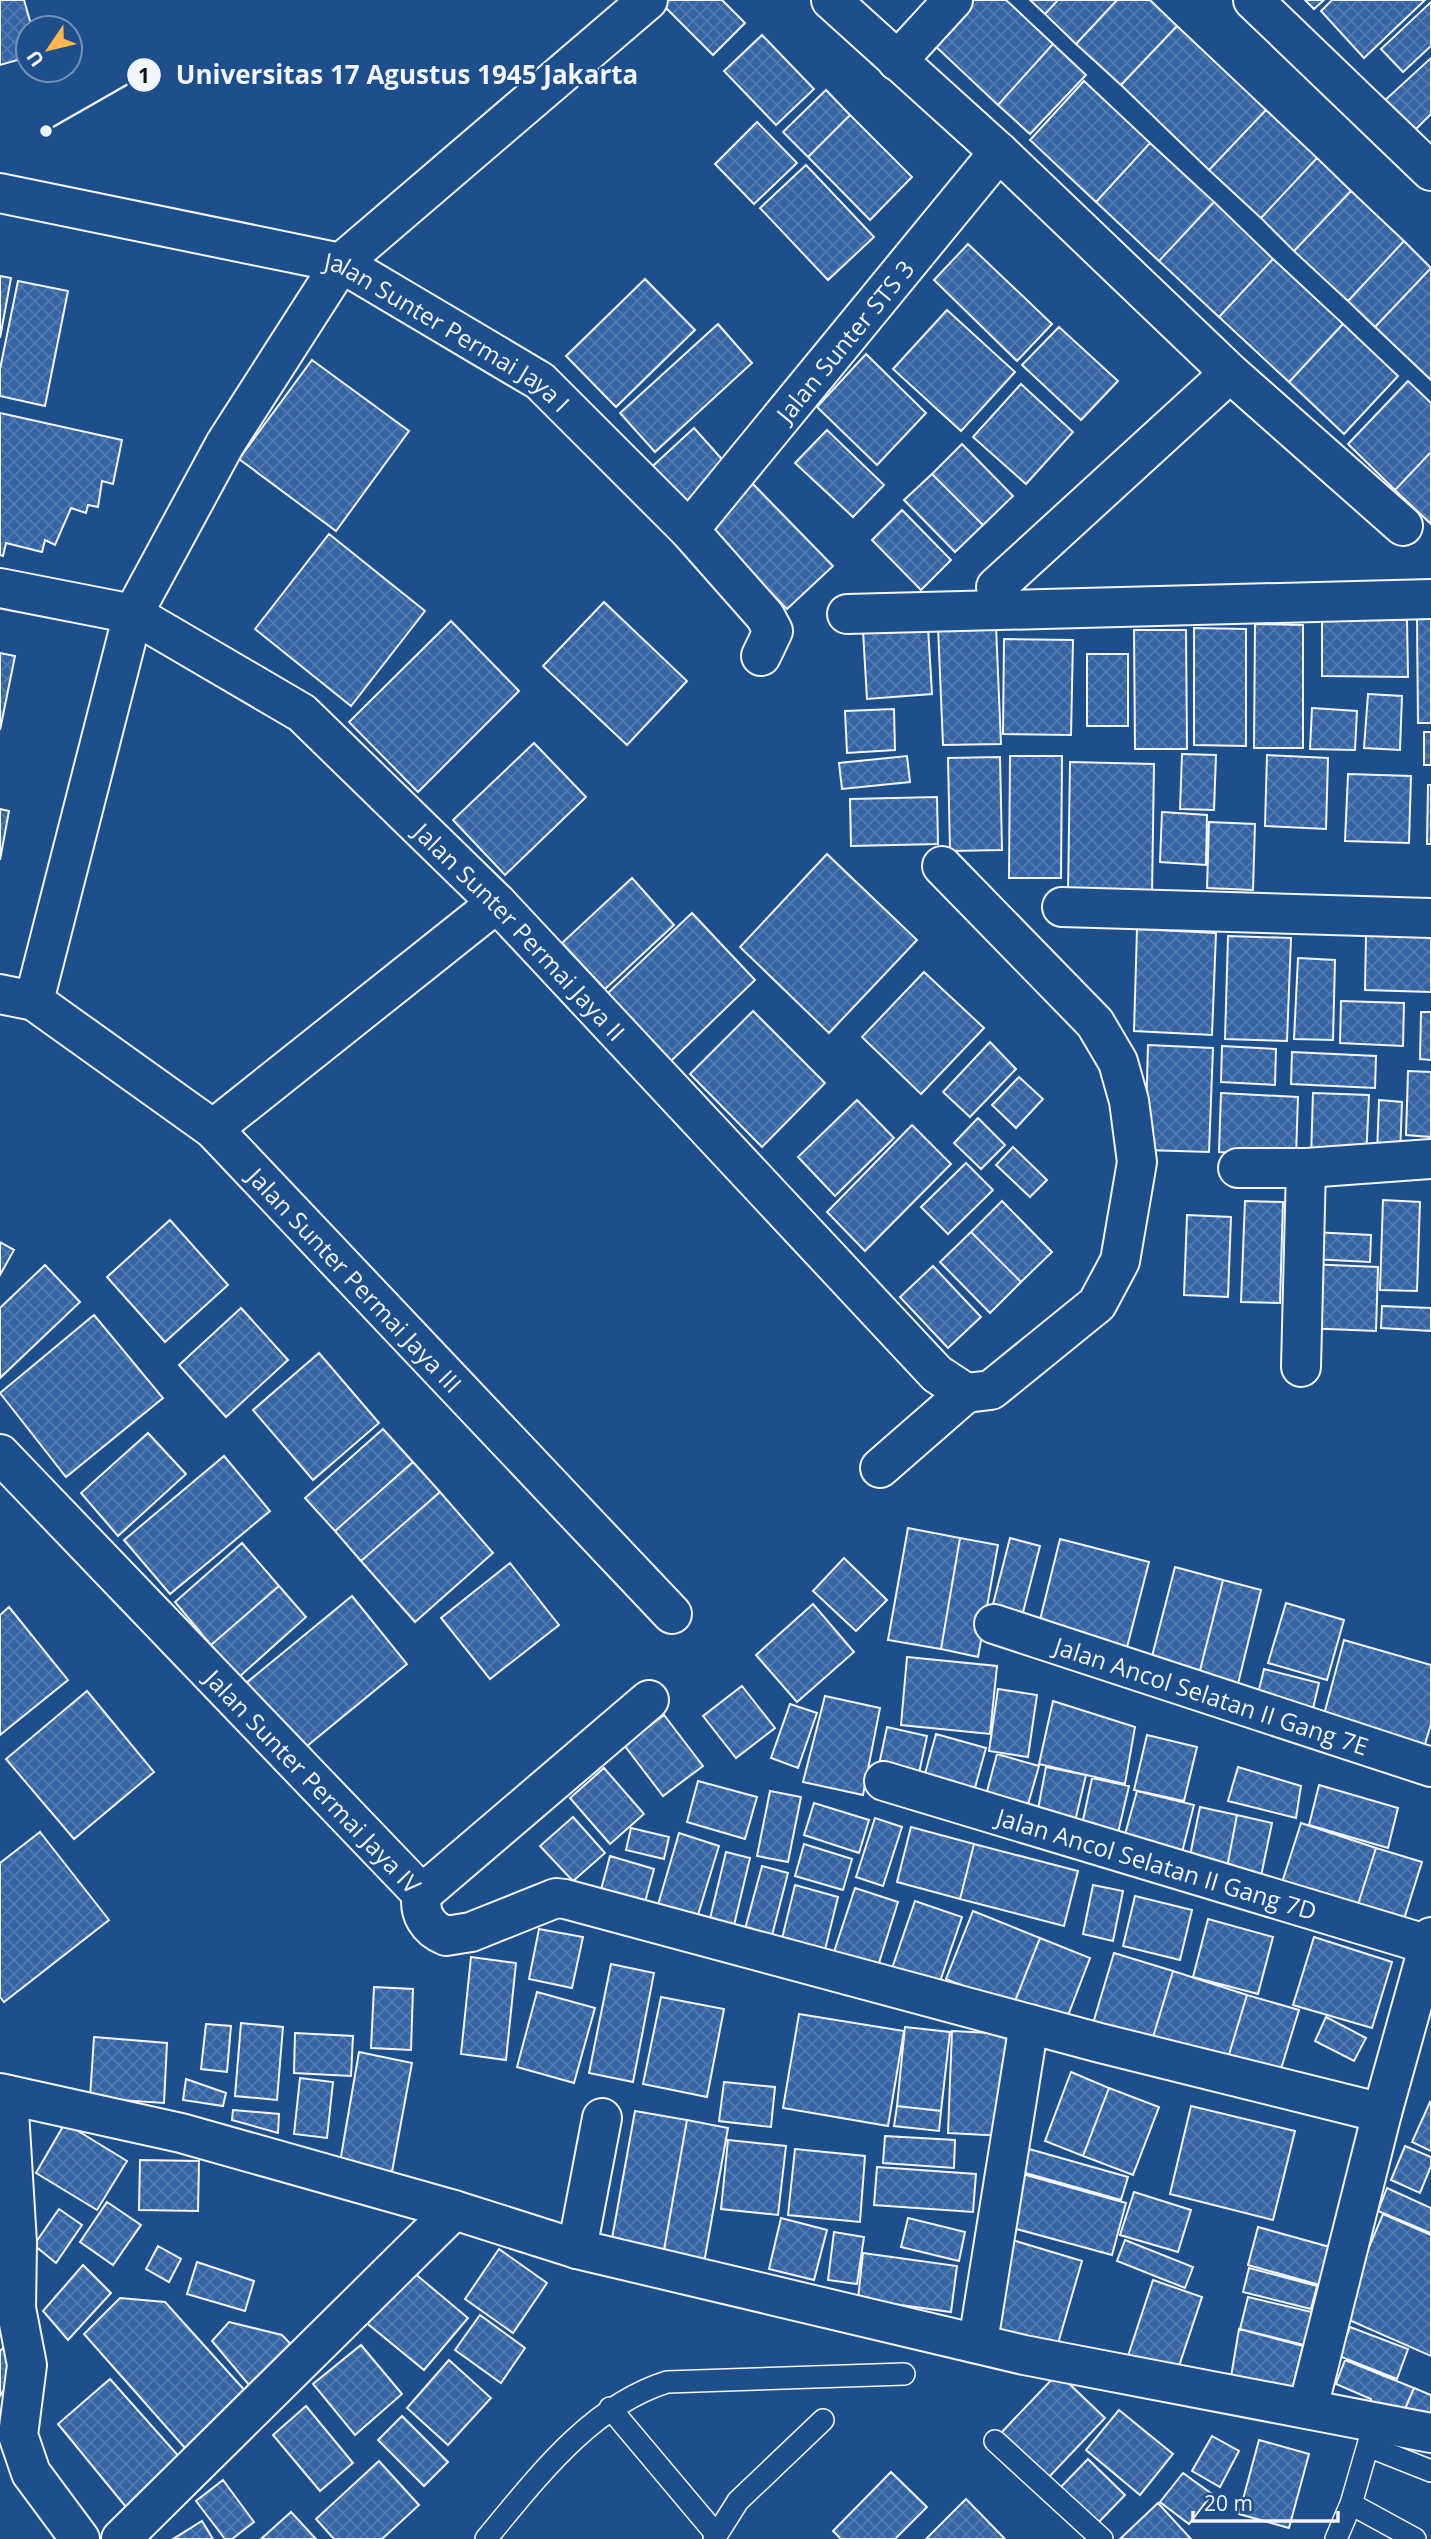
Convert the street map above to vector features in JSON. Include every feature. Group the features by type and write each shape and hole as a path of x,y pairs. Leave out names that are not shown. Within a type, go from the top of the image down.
{"street":[{"path":"17,998 133,614 225,444 341,263 648,0"},
{"path":"831,0 999,152 1230,373 1403,526"},
{"path":"897,61 953,0"},
{"path":"1253,0 1431,172"},
{"name":"Jalan Sunter STS 3","path":"690,530 999,152"},
{"name":"Jalan Sunter Permai Jaya I","path":"0,193 341,263 540,381 690,530 765,616 773,631 761,656"},
{"path":"996,587 1054,530 1230,373"},
{"name":"Jalan Sunter Permai Jaya II","path":"0,587 133,614 302,713 497,902 937,1374 966,1392"},
{"path":"847,614 1431,599"},
{"path":"880,1468 966,1392 992,1390 1097,1304 1120,1261 1137,1162 1129,1101 1118,1062 1095,1023 942,866"},
{"path":"213,1129 497,902"},
{"path":"1062,906 1431,918"},
{"name":"Jalan Sunter Permai Jaya III","path":"17,998 213,1129 672,1614"},
{"path":"1238,1168 1306,1168 1431,1158"},
{"path":"1301,1367 1306,1168"},
{"name":"Jalan Sunter Permai Jaya IV","path":"0,1454 422,1894 649,1700"},
{"name":"Jalan Ancol Selatan II Gang 7E","path":"994,1624 1431,1768"},
{"name":"Jalan Ancol Selatan II Gang 7D","path":"884,1781 1430,1941"},
{"path":"422,1894 419,1905 422,1914 428,1924 446,1936 471,1932 556,1898 565,1899 1029,2024 1382,2113"},
{"path":"1308,2407 1382,2113 1416,2046 1430,1941"},
{"path":"978,2342 1029,2024"},
{"path":"80,2539 31,2473 18,2434 27,2365 16,2308 18,2243 4,2094 181,2133 454,2210 577,2249 1024,2355 1308,2407 1372,2433 1431,2433"},
{"path":"577,2249 602,2118"},
{"path":"121,2539 454,2210"}],"lane":[{"path":"486,2539 531,2486 610,2408 640,2391 667,2382 904,2374"},
{"path":"610,2408 715,2536 738,2501 823,2420"},
{"path":"1336,2539 1351,2504 1372,2433 1431,2471"},
{"path":"995,2441 1102,2539"},
{"path":"1351,2504 1415,2539"}],"building":[{"path":"0,0 24,0 28,14 14,14 14,61 0,65"},
{"path":"664,0 722,0 745,23 713,55 661,3"},
{"path":"974,0 1006,0 1053,44 998,105 933,44"},
{"path":"1030,0 1058,0 1045,14"},
{"path":"1058,0 1117,0 1076,44 1045,14"},
{"path":"1117,0 1150,0 1177,26 1121,85 1076,44"},
{"path":"1305,0 1324,0 1314,9"},
{"path":"1332,0 1425,0 1364,58 1321,11"},
{"path":"1431,2 1431,46 1403,72 1381,49"},
{"path":"1177,26 1266,110 1209,170 1121,85"},
{"path":"762,35 814,89 776,125 724,71"},
{"path":"1053,44 1086,75 1030,134 998,105"},
{"path":"1431,58 1431,114 1412,133 1383,102"},
{"path":"1084,81 1150,143 1096,202 1030,140"},
{"path":"826,90 850,115 808,157 783,132"},
{"path":"1266,110 1317,158 1261,218 1209,170"},
{"path":"850,115 912,177 870,220 808,157"},
{"path":"757,122 797,163 754,204 715,164"},
{"path":"1150,143 1214,202 1159,261 1096,202"},
{"path":"1317,158 1351,191 1294,251 1261,218"},
{"path":"806,165 874,237 828,280 760,208"},
{"path":"1351,191 1404,241 1348,301 1294,251"},
{"path":"1214,202 1273,259 1219,317 1159,261"},
{"path":"1404,241 1431,268 1375,327 1348,301"},
{"path":"968,244 1052,324 1017,361 934,280"},
{"path":"1273,259 1343,324 1289,382 1219,317"},
{"path":"1431,268 1431,380 1375,327"},
{"path":"0,276 11,278 0,338"},
{"path":"645,279 695,330 616,407 566,356"},
{"path":"18,281 68,291 45,406 0,396 0,369"},
{"path":"947,310 1015,372 961,431 893,369"},
{"path":"718,324 752,363 655,452 620,413"},
{"path":"1343,324 1398,376 1344,434 1289,382"},
{"path":"1059,327 1118,381 1081,420 1022,365"},
{"path":"866,354 926,413 877,465 817,407"},
{"path":"312,360 409,431 336,531 239,459"},
{"path":"1408,381 1431,403 1431,452 1395,490 1348,444"},
{"path":"1021,384 1073,432 1026,484 973,437"},
{"path":"0,413 122,440 113,484 102,481 98,507 88,505 86,513 71,508 55,545 45,540 42,552 6,543 3,556 0,555"},
{"path":"694,428 728,466 678,512 644,474"},
{"path":"827,430 884,485 853,517 795,463"},
{"path":"962,444 1013,496 983,525 932,474"},
{"path":"1431,452 1431,524 1395,490"},
{"path":"932,474 983,525 955,552 904,500"},
{"path":"752,483 833,566 787,609 707,526"},
{"path":"902,510 951,560 921,590 872,540"},
{"path":"329,534 425,611 351,706 255,629"},
{"path":"604,602 687,681 627,745 543,666"},
{"path":"1417,619 1431,619 1431,723 1418,723"},
{"path":"1322,620 1407,620 1408,677 1322,676"},
{"path":"451,621 519,691 418,792 349,722"},
{"path":"1255,624 1303,625 1303,748 1254,748"},
{"path":"996,626 1001,744 943,745 938,627"},
{"path":"928,627 932,694 867,699 863,631"},
{"path":"1194,628 1246,629 1246,746 1194,745"},
{"path":"1134,630 1186,630 1187,749 1135,749"},
{"path":"1004,639 1073,640 1071,735 1003,734"},
{"path":"0,653 15,656 0,730"},
{"path":"1087,654 1128,654 1128,726 1087,726"},
{"path":"1368,694 1402,696 1400,750 1364,748"},
{"path":"1312,708 1357,711 1355,750 1310,749"},
{"path":"894,709 895,750 847,753 845,711"},
{"path":"1424,732 1431,732 1431,765 1424,765"},
{"path":"534,743 586,797 505,875 453,820"},
{"path":"1182,754 1216,755 1214,810 1180,809"},
{"path":"1267,755 1328,758 1326,829 1265,826"},
{"path":"907,756 910,782 842,789 839,763"},
{"path":"1010,756 1062,756 1061,878 1009,878"},
{"path":"1000,757 1002,850 950,851 948,758"},
{"path":"1070,762 1154,764 1152,895 1068,894"},
{"path":"1348,774 1411,776 1409,843 1345,841"},
{"path":"1428,785 1431,785 1431,844 1427,844"},
{"path":"937,797 938,844 851,846 850,799"},
{"path":"0,809 9,811 0,860"},
{"path":"1162,812 1207,815 1206,865 1160,862"},
{"path":"1209,822 1255,824 1253,890 1207,888"},
{"path":"827,854 917,940 829,1033 740,947"},
{"path":"632,878 674,925 605,989 562,943"},
{"path":"692,913 755,980 671,1061 607,994"},
{"path":"1137,929 1216,933 1212,1035 1134,1031"},
{"path":"1366,934 1431,937 1431,992 1365,990"},
{"path":"1228,936 1291,938 1287,1041 1225,1039"},
{"path":"1298,958 1335,960 1333,1040 1294,1039"},
{"path":"924,972 984,1028 921,1094 862,1037"},
{"path":"1341,1001 1404,1003 1403,1046 1340,1043"},
{"path":"753,1011 825,1083 762,1147 690,1074"},
{"path":"1421,1012 1431,1012 1431,1060 1420,1059"},
{"path":"990,1042 1016,1069 970,1117 943,1092"},
{"path":"1148,1045 1213,1048 1209,1152 1145,1150"},
{"path":"1222,1046 1276,1049 1275,1085 1221,1082"},
{"path":"1292,1052 1376,1056 1375,1088 1291,1084"},
{"path":"1408,1071 1431,1072 1431,1137 1406,1135"},
{"path":"1019,1077 1043,1099 1016,1128 992,1105"},
{"path":"1221,1093 1298,1097 1296,1156 1219,1152"},
{"path":"1313,1093 1369,1095 1366,1160 1311,1158"},
{"path":"857,1100 894,1138 835,1196 798,1157"},
{"path":"1379,1100 1402,1102 1400,1155 1377,1154"},
{"path":"978,1118 1005,1145 981,1169 954,1143"},
{"path":"912,1125 951,1164 865,1251 827,1212"},
{"path":"1013,1147 1047,1180 1030,1197 996,1165"},
{"path":"966,1163 993,1190 948,1234 921,1207"},
{"path":"1383,1200 1420,1202 1417,1291 1380,1290"},
{"path":"1002,1201 1052,1252 1021,1282 971,1232"},
{"path":"1245,1201 1283,1202 1280,1303 1241,1302"},
{"path":"1187,1215 1231,1217 1228,1297 1184,1295"},
{"path":"170,1220 228,1285 165,1342 107,1277"},
{"path":"971,1232 1021,1282 990,1313 940,1262"},
{"path":"1312,1232 1371,1235 1370,1262 1311,1259"},
{"path":"0,1242 14,1250 0,1275"},
{"path":"1306,1264 1378,1267 1376,1331 1304,1328"},
{"path":"45,1265 80,1302 0,1378 0,1308"},
{"path":"933,1266 981,1317 948,1348 900,1297"},
{"path":"1382,1306 1431,1308 1431,1331 1381,1328"},
{"path":"241,1308 288,1360 226,1417 179,1365"},
{"path":"94,1315 163,1398 66,1477 0,1393"},
{"path":"319,1353 379,1423 313,1480 253,1410"},
{"path":"383,1429 413,1462 335,1531 305,1498"},
{"path":"148,1433 186,1474 118,1536 81,1493"},
{"path":"224,1456 270,1511 170,1594 124,1540"},
{"path":"413,1462 440,1492 361,1561 335,1531"},
{"path":"440,1492 493,1553 415,1622 361,1561"},
{"path":"908,1528 960,1538 941,1649 888,1640"},
{"path":"960,1538 998,1545 978,1657 941,1649"},
{"path":"1010,1538 1040,1546 1020,1624 990,1616"},
{"path":"1060,1539 1149,1562 1125,1655 1037,1632"},
{"path":"242,1543 279,1586 211,1645 175,1602"},
{"path":"844,1558 887,1600 856,1631 813,1591"},
{"path":"510,1563 559,1625 490,1679 441,1618"},
{"path":"1175,1567 1223,1580 1197,1682 1149,1668"},
{"path":"1223,1580 1261,1590 1236,1692 1197,1682"},
{"path":"279,1586 306,1617 239,1677 211,1645"},
{"path":"352,1596 407,1664 296,1755 240,1688"},
{"path":"1286,1603 1344,1620 1327,1680 1268,1663"},
{"path":"813,1604 854,1652 797,1702 756,1655"},
{"path":"9,1607 68,1680 0,1735 0,1615"},
{"path":"1344,1640 1431,1665 1431,1724 1423,1751 1322,1722"},
{"path":"907,1657 997,1666 990,1734 901,1725"},
{"path":"1264,1669 1319,1683 1311,1717 1256,1702"},
{"path":"742,1686 775,1728 736,1758 703,1716"},
{"path":"998,1689 1037,1695 1028,1757 989,1751"},
{"path":"87,1691 154,1772 74,1839 6,1759"},
{"path":"825,1696 880,1708 863,1795 803,1782"},
{"path":"1053,1701 1135,1727 1125,1784 1039,1764"},
{"path":"790,1704 817,1713 798,1768 771,1758"},
{"path":"664,1715 703,1766 663,1796 624,1745"},
{"path":"887,1727 927,1736 916,1787 876,1779"},
{"path":"936,1734 986,1748 971,1802 921,1788"},
{"path":"1147,1735 1197,1747 1184,1801 1134,1790"},
{"path":"997,1754 1039,1766 1023,1822 982,1810"},
{"path":"1046,1767 1086,1775 1072,1834 1035,1825"},
{"path":"1238,1767 1301,1786 1296,1818 1228,1801"},
{"path":"604,1768 644,1814 610,1844 570,1798"},
{"path":"1092,1778 1129,1786 1114,1850 1079,1839"},
{"path":"698,1781 757,1797 745,1839 687,1822"},
{"path":"1319,1785 1398,1808 1388,1848 1309,1825"},
{"path":"770,1791 801,1797 788,1862 757,1856"},
{"path":"1137,1791 1194,1805 1179,1864 1121,1849"},
{"path":"814,1803 869,1820 859,1853 804,1835"},
{"path":"1200,1807 1237,1815 1225,1878 1187,1870"},
{"path":"1237,1815 1272,1823 1259,1886 1225,1878"},
{"path":"573,1817 605,1853 573,1881 540,1846"},
{"path":"875,1818 902,1827 883,1886 856,1877"},
{"path":"1301,1823 1376,1848 1353,1920 1278,1895"},
{"path":"911,1827 974,1844 960,1899 897,1882"},
{"path":"631,1828 669,1837 664,1859 626,1850"},
{"path":"40,1832 109,1920 4,2002 0,1997 0,1863"},
{"path":"679,1833 719,1846 694,1928 655,1915"},
{"path":"804,1844 852,1859 843,1890 795,1876"},
{"path":"974,1844 1078,1871 1064,1926 960,1899"},
{"path":"1376,1848 1422,1862 1399,1935 1353,1920"},
{"path":"726,1852 750,1858 731,1938 707,1931"},
{"path":"610,1856 654,1869 642,1913 598,1901"},
{"path":"762,1866 788,1873 768,1951 741,1944"},
{"path":"795,1885 838,1897 822,1962 779,1951"},
{"path":"1093,1885 1123,1891 1113,1941 1083,1934"},
{"path":"855,1888 898,1902 874,1979 830,1964"},
{"path":"1135,1896 1192,1910 1180,1960 1123,1946"},
{"path":"915,1901 962,1917 935,1996 888,1980"},
{"path":"973,1911 1040,1938 1013,2006 946,1979"},
{"path":"1208,1919 1273,1937 1258,1994 1193,1977"},
{"path":"539,1929 583,1937 572,1988 529,1979"},
{"path":"1314,1937 1392,1962 1372,2028 1293,2005"},
{"path":"1040,1938 1090,1958 1064,2026 1013,2006"},
{"path":"1114,1953 1173,1971 1150,2047 1091,2030"},
{"path":"471,1957 516,1963 506,2060 461,2054"},
{"path":"611,1964 654,1973 633,2082 589,2073"},
{"path":"1173,1971 1247,1995 1224,2071 1150,2047"},
{"path":"374,1987 413,1989 411,2050 371,2048"},
{"path":"537,1992 595,2008 574,2083 517,2067"},
{"path":"1247,1995 1299,2010 1277,2082 1224,2071"},
{"path":"661,1997 724,2009 707,2097 643,2084"},
{"path":"799,2014 904,2031 888,2126 783,2108"},
{"path":"1326,2017 1366,2038 1354,2061 1315,2041"},
{"path":"241,2023 283,2027 277,2100 235,2096"},
{"path":"206,2024 231,2026 227,2072 201,2069"},
{"path":"905,2027 950,2032 941,2111 897,2106"},
{"path":"952,2031 1010,2034 1005,2136 948,2133"},
{"path":"295,2033 353,2036 351,2076 294,2073"},
{"path":"94,2037 167,2043 164,2103 90,2098"},
{"path":"359,2052 412,2063 391,2177 339,2168"},
{"path":"1071,2072 1109,2088 1083,2156 1045,2141"},
{"path":"300,2078 333,2082 327,2138 294,2134"},
{"path":"186,2079 226,2093 223,2106 183,2100"},
{"path":"724,2082 775,2087 771,2127 719,2121"},
{"path":"1109,2088 1159,2107 1133,2175 1083,2156"},
{"path":"1431,2103 1431,2151 1412,2142"},
{"path":"897,2106 941,2111 939,2131 894,2126"},
{"path":"1191,2106 1295,2131 1273,2220 1170,2194"},
{"path":"233,2110 279,2114 278,2133 232,2120"},
{"path":"635,2111 687,2120 661,2267 609,2255"},
{"path":"687,2120 728,2128 702,2274 661,2267"},
{"path":"65,2123 127,2161 97,2210 36,2173"},
{"path":"885,2136 955,2140 954,2168 883,2163"},
{"path":"728,2140 786,2146 778,2215 721,2209"},
{"path":"1405,2146 1431,2157 1431,2166 1420,2193 1391,2180"},
{"path":"795,2149 865,2156 860,2222 788,2215"},
{"path":"1029,2149 1128,2177 1121,2200 1022,2172"},
{"path":"140,2160 199,2161 198,2211 139,2210"},
{"path":"877,2167 976,2174 973,2212 874,2205"},
{"path":"1012,2171 1126,2203 1112,2255 998,2224"},
{"path":"1387,2188 1431,2208 1431,2233 1378,2211"},
{"path":"1134,2192 1191,2210 1178,2252 1120,2235"},
{"path":"107,2202 141,2225 113,2265 80,2242"},
{"path":"59,2209 82,2225 56,2263 34,2245"},
{"path":"1383,2214 1431,2235 1431,2356 1340,2316"},
{"path":"781,2218 827,2230 814,2280 769,2269"},
{"path":"908,2218 965,2232 959,2261 901,2247"},
{"path":"1258,2227 1337,2249 1327,2287 1248,2265"},
{"path":"834,2232 864,2237 857,2284 828,2280"},
{"path":"1009,2239 1082,2261 1057,2347 984,2325"},
{"path":"1125,2240 1193,2267 1185,2288 1117,2261"},
{"path":"158,2246 181,2259 169,2282 146,2269"},
{"path":"499,2249 547,2283 513,2333 465,2299"},
{"path":"863,2253 957,2266 951,2312 858,2299"},
{"path":"197,2262 254,2281 245,2311 187,2294"},
{"path":"83,2265 111,2293 68,2340 43,2311"},
{"path":"407,2267 468,2318 424,2370 363,2320"},
{"path":"1249,2268 1317,2286 1311,2309 1243,2292"},
{"path":"1153,2280 1202,2297 1175,2378 1124,2368"},
{"path":"1248,2297 1320,2314 1312,2347 1240,2329"},
{"path":"120,2298 165,2302 248,2394 185,2448 84,2334"},
{"path":"480,2315 525,2348 501,2383 455,2350"},
{"path":"229,2322 282,2335 299,2353 255,2392 212,2341"},
{"path":"1350,2327 1408,2349 1397,2379 1339,2356"},
{"path":"1239,2329 1303,2346 1289,2402 1229,2389"},
{"path":"361,2345 402,2394 355,2435 313,2384"},
{"path":"3,2348 14,2373 0,2396 0,2351"},
{"path":"449,2360 491,2398 448,2445 407,2408"},
{"path":"1345,2360 1414,2388 1399,2423 1367,2409 1371,2399 1336,2384"},
{"path":"1058,2373 1105,2418 1047,2479 1000,2434"},
{"path":"110,2379 182,2460 126,2507 58,2424"},
{"path":"1414,2388 1431,2395 1431,2423 1399,2423"},
{"path":"306,2406 353,2463 320,2491 273,2435"},
{"path":"1119,2410 1173,2454 1140,2495 1086,2450"},
{"path":"402,2416 448,2462 424,2486 378,2440"},
{"path":"1212,2436 1239,2451 1220,2487 1192,2471"},
{"path":"1259,2440 1309,2454 1289,2528 1239,2514"},
{"path":"1088,2459 1125,2495 1094,2527 1057,2491"},
{"path":"379,2461 419,2505 382,2539 334,2539 316,2519"},
{"path":"891,2472 927,2507 895,2539 841,2539 833,2531"},
{"path":"1183,2473 1212,2494 1189,2524 1160,2502"},
{"path":"223,2480 254,2522 232,2539 225,2539 196,2501"},
{"path":"966,2499 1005,2539 926,2539"},
{"path":"1158,2503 1191,2539 1120,2539"},
{"path":"291,2512 316,2539 261,2539"},
{"path":"202,2521 213,2539 173,2539"}],"place":[{"name":"Universitas 17 Agustus 1945 Jakarta","path":"46,131"}]}
